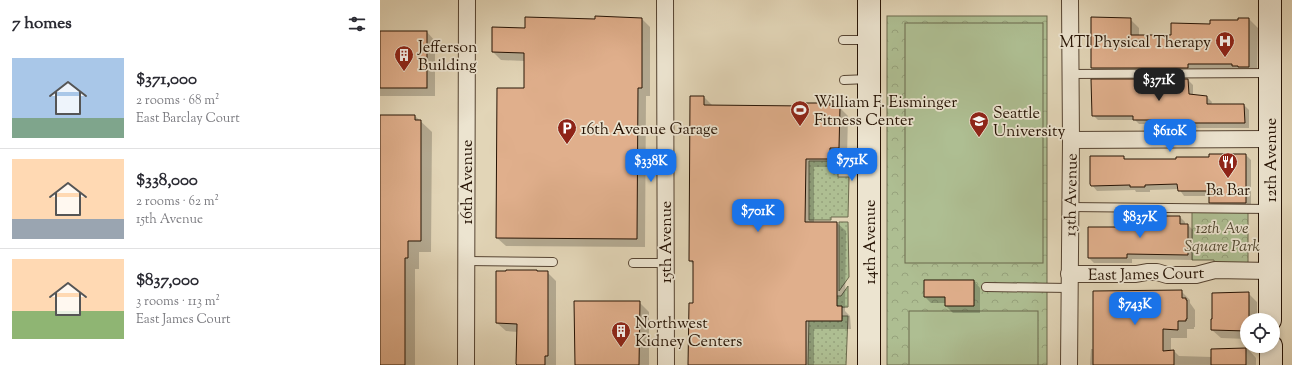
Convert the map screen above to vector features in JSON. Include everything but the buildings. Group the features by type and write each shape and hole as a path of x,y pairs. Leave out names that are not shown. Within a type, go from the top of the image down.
{"street":[{"name":"16th Avenue","path":"466,365 467,0"},
{"name":"15th Avenue","path":"665,0 666,365"},
{"name":"14th Avenue","path":"869,0 869,365"},
{"name":"13th Avenue","path":"1069,365 1071,140 1070,0"},
{"name":"12th Avenue","path":"1270,0 1270,313"},
{"path":"1071,140 1270,139"},
{"name":"East James Court","path":"1069,281 1147,272 1157,272 1167,275 1196,275 1215,270 1270,271"},
{"path":"1270,353 1271,365"}],"lane":[{"path":"843,40 869,40"},
{"path":"1070,74 1270,73"},
{"path":"844,80 869,79"},
{"path":"1070,207 1270,208"},
{"path":"466,261 553,262"},
{"path":"633,262 666,263"},
{"path":"986,287 1069,281"}],"green space":[{"path":"887,16 1047,16 1047,365 887,365"},
{"path":"905,23 1043,23 1043,263 905,263"},
{"path":"833,155 838,155 838,177 849,177 848,217 831,217 831,220 809,220 809,161 833,161"},
{"name":"12th Ave Square Park","path":"1192,211 1248,212 1248,266 1214,265 1214,260 1192,260"},
{"path":"839,222 848,222 849,277 839,291"},
{"path":"848,286 848,307 812,308 812,296 841,296"},
{"path":"909,311 1038,311 1038,365 909,365"},
{"path":"809,316 848,316 846,365 808,365"}],"place":[{"name":"MTI Physical Therapy","path":"1225,58"},
{"name":"Jefferson Building","path":"404,72"},
{"name":"William F. Eisminger Fitness Center","path":"800,127"},
{"name":"Seattle University","path":"979,138"},
{"name":"16th Avenue Garage","path":"567,145"},
{"name":"Ba Bar","path":"1228,179"},
{"name":"Northwest Kidney Centers","path":"621,348"}]}
